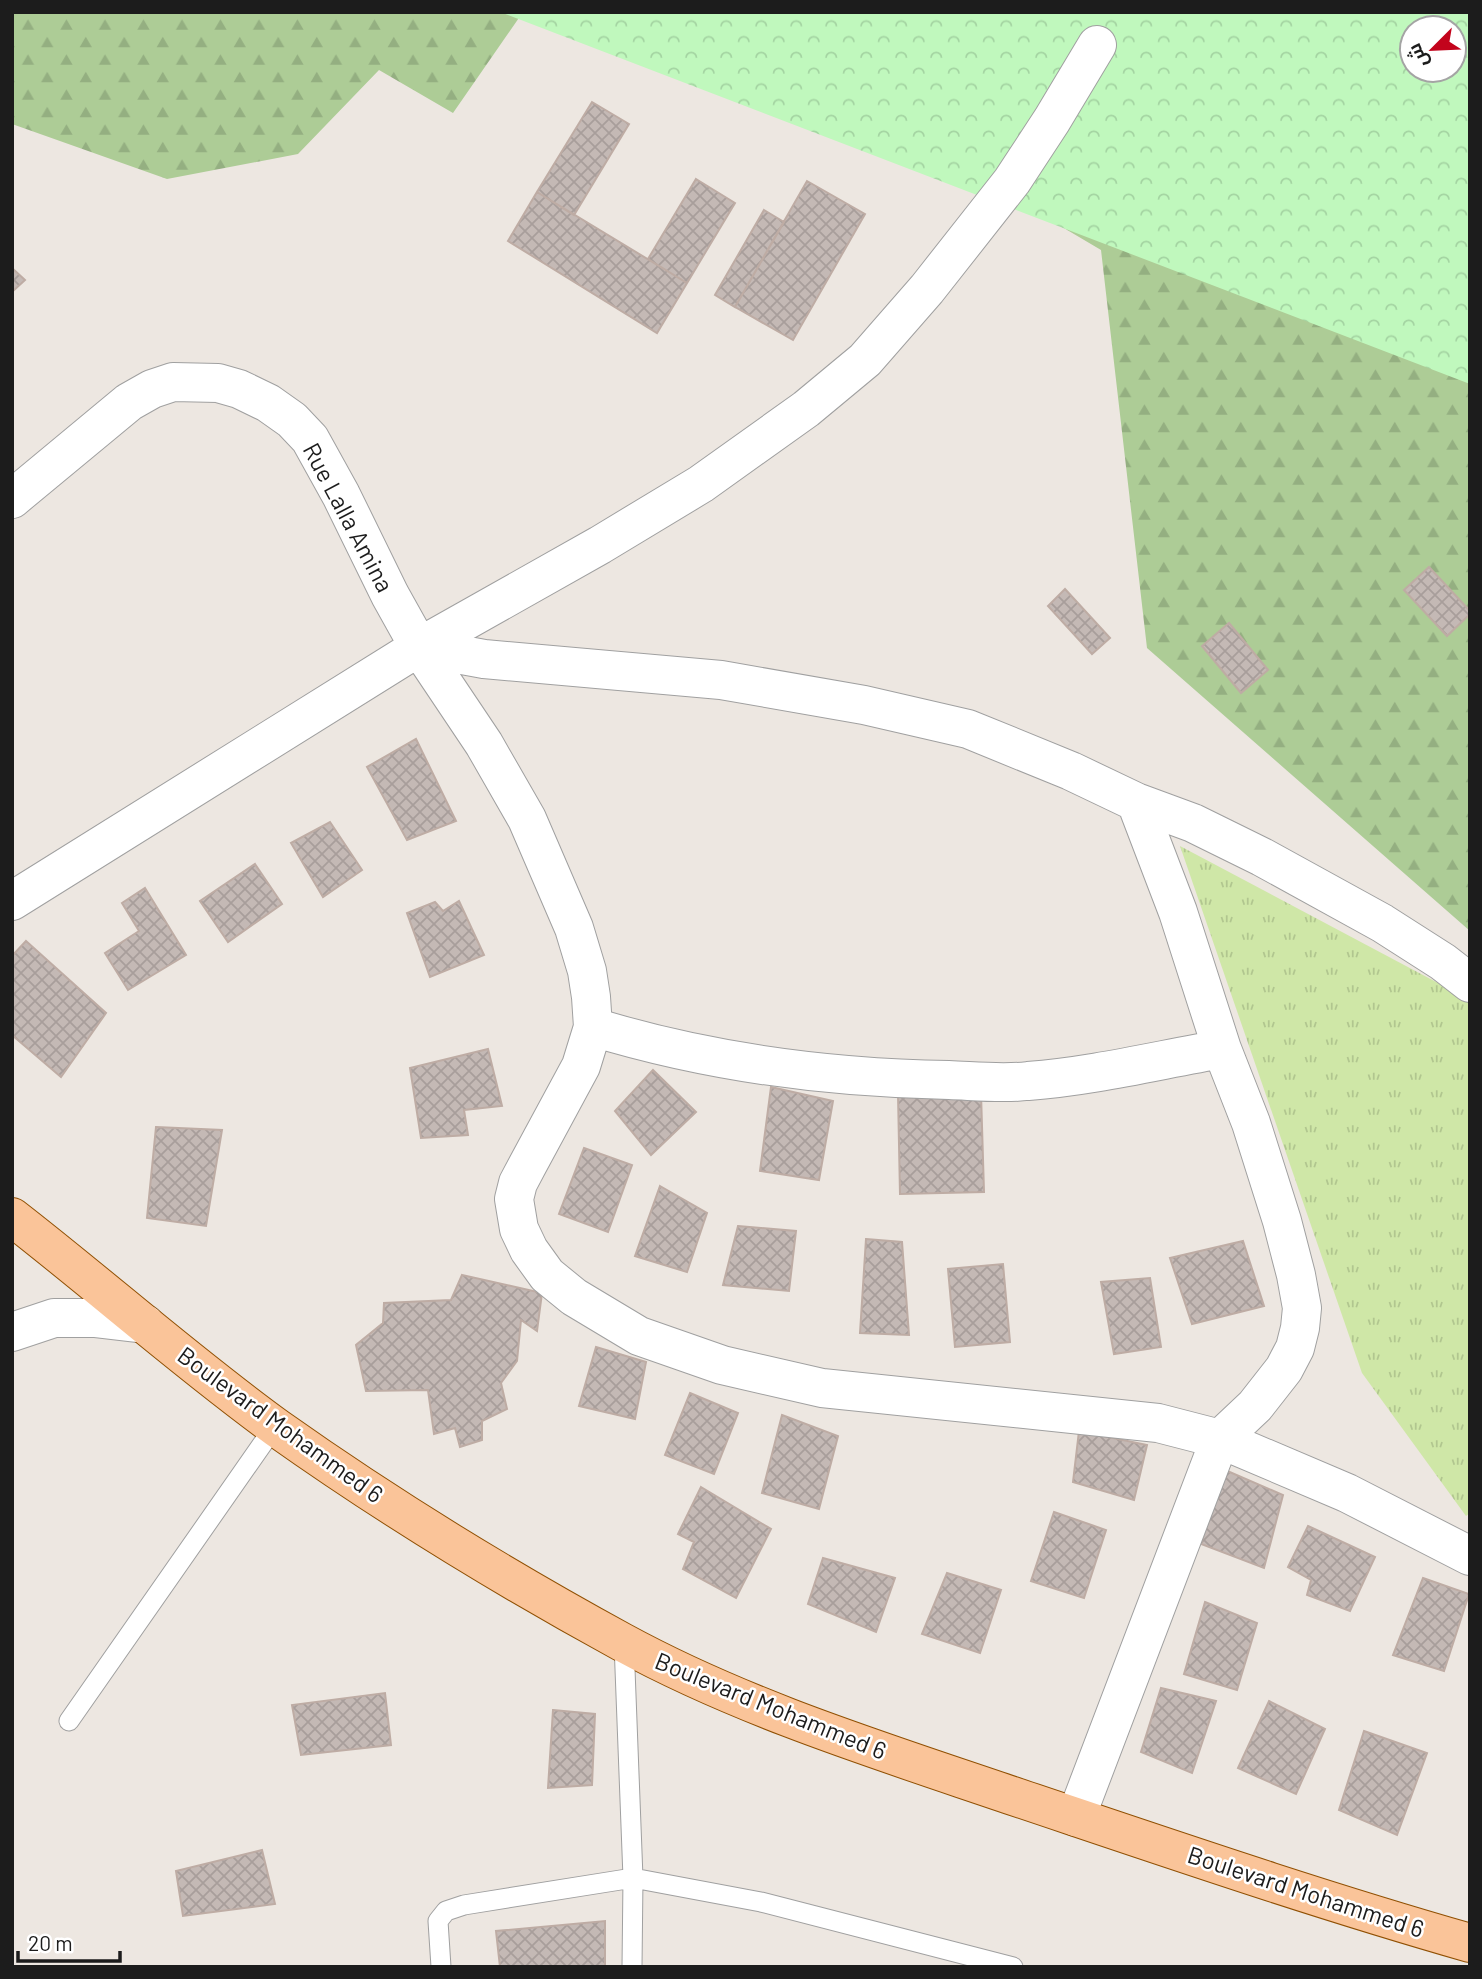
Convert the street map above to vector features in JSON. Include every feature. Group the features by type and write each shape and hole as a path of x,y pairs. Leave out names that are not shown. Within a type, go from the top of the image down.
{"main road":[{"name":"Boulevard Mohammed 6","path":"12,1217 275,1426 369,1490 510,1578 624,1643 726,1692 832,1734 1076,1817 1470,1943"}],"street":[{"path":"12,901 419,646 600,545 701,484 806,409 865,360 927,289 1012,181 1097,45"},
{"name":"Rue Lalla Amina","path":"12,499 88,433 129,402 152,389 173,382 218,383 239,389 268,402 292,420 310,439 419,646 466,715 527,819 574,928 592,997 593,1027"},
{"path":"419,646 484,659 721,680 864,705 968,729 1071,771 1136,802 1193,823 1321,888 1382,923 1443,962 1470,983"},
{"path":"1076,1817 1220,1439 1255,1406 1284,1369 1295,1348 1302,1308 1297,1275 1251,1122 1222,1049 1178,912 1136,802"},
{"path":"1222,1049 1097,1073 1027,1082 881,1079 712,1057 647,1044 593,1027 581,1066 518,1183 514,1199 519,1229 547,1275 574,1297 639,1336 722,1365 810,1385 1158,1423 1220,1439 1347,1493 1467,1551"},
{"path":"12,1332 54,1318 94,1318 145,1324"}],"lane":[{"path":"69,1721 275,1426"},
{"path":"624,1643 633,1878 632,1967"},
{"path":"441,1967 438,1922 446,1911 525,1894 633,1878 761,1902 1013,1967"}],"green space":[{"path":"12,12 523,12 453,113 379,70 298,154 167,179 12,124"},
{"path":"500,12 1470,12 1470,384"},
{"path":"699,12 1470,12 1470,931 1147,648 1101,250"},
{"path":"1180,846 1470,1000 1470,1513 1466,1516 1362,1373"}],"building":[{"path":"592,102 629,124 574,215 537,192"},
{"path":"696,179 735,203 687,283 648,259"},
{"path":"807,181 865,214 793,340 735,307"},
{"path":"537,192 687,283 657,333 508,241"},
{"path":"764,210 784,222 735,307 715,295"},
{"path":"12,268 25,280 12,292"},
{"path":"1429,567 1470,611 1447,636 1404,590"},
{"path":"1065,589 1110,638 1092,654 1048,606"},
{"path":"1229,623 1268,670 1241,693 1202,646"},
{"path":"416,739 456,821 407,840 367,767"},
{"path":"330,822 362,870 323,897 291,843"},
{"path":"255,864 282,904 228,942 200,901"},
{"path":"145,888 186,955 128,990 105,953 139,931 122,903"},
{"path":"459,901 484,955 430,977 407,913 435,902 443,911"},
{"path":"26,941 106,1013 61,1077 12,1035 12,956"},
{"path":"488,1049 502,1106 464,1110 468,1135 421,1138 410,1068"},
{"path":"653,1070 696,1112 651,1155 615,1111"},
{"path":"771,1087 833,1101 819,1180 760,1171"},
{"path":"981,1093 984,1192 900,1194 898,1094"},
{"path":"156,1127 222,1130 206,1226 147,1218"},
{"path":"584,1148 632,1165 608,1232 559,1214"},
{"path":"660,1186 707,1213 687,1272 635,1256"},
{"path":"738,1226 796,1231 789,1291 723,1285"},
{"path":"866,1239 902,1242 909,1335 860,1333"},
{"path":"1243,1241 1264,1306 1192,1324 1170,1258"},
{"path":"1003,1264 1010,1342 955,1347 948,1269"},
{"path":"462,1275 542,1293 537,1331 521,1320 517,1361 501,1383 507,1409 482,1421 482,1440 460,1447 455,1428 434,1434 428,1390 366,1391 356,1345 383,1323 384,1303 451,1300"},
{"path":"1150,1278 1161,1347 1114,1354 1101,1282"},
{"path":"596,1347 646,1362 635,1419 579,1406"},
{"path":"690,1393 738,1413 714,1474 665,1455"},
{"path":"782,1415 838,1436 819,1509 762,1493"},
{"path":"1079,1431 1147,1445 1134,1500 1073,1482"},
{"path":"1225,1470 1283,1495 1264,1568 1201,1544"},
{"path":"701,1487 771,1529 736,1598 683,1569 694,1542 678,1534"},
{"path":"1054,1512 1106,1530 1084,1598 1031,1581"},
{"path":"1308,1526 1375,1557 1350,1611 1307,1595 1311,1580 1288,1567"},
{"path":"823,1558 895,1578 876,1632 808,1604"},
{"path":"947,1573 1001,1590 980,1653 922,1634"},
{"path":"1423,1578 1469,1594 1444,1671 1393,1655"},
{"path":"1205,1602 1257,1623 1237,1690 1184,1674"},
{"path":"1161,1688 1216,1701 1192,1773 1141,1752"},
{"path":"385,1693 391,1745 301,1755 292,1705"},
{"path":"1269,1701 1325,1729 1296,1794 1238,1768"},
{"path":"553,1710 595,1714 592,1785 548,1788"},
{"path":"1364,1731 1427,1753 1397,1835 1339,1810"},
{"path":"262,1850 275,1904 183,1916 176,1871"},
{"path":"605,1921 605,1967 500,1967 496,1931"}]}
